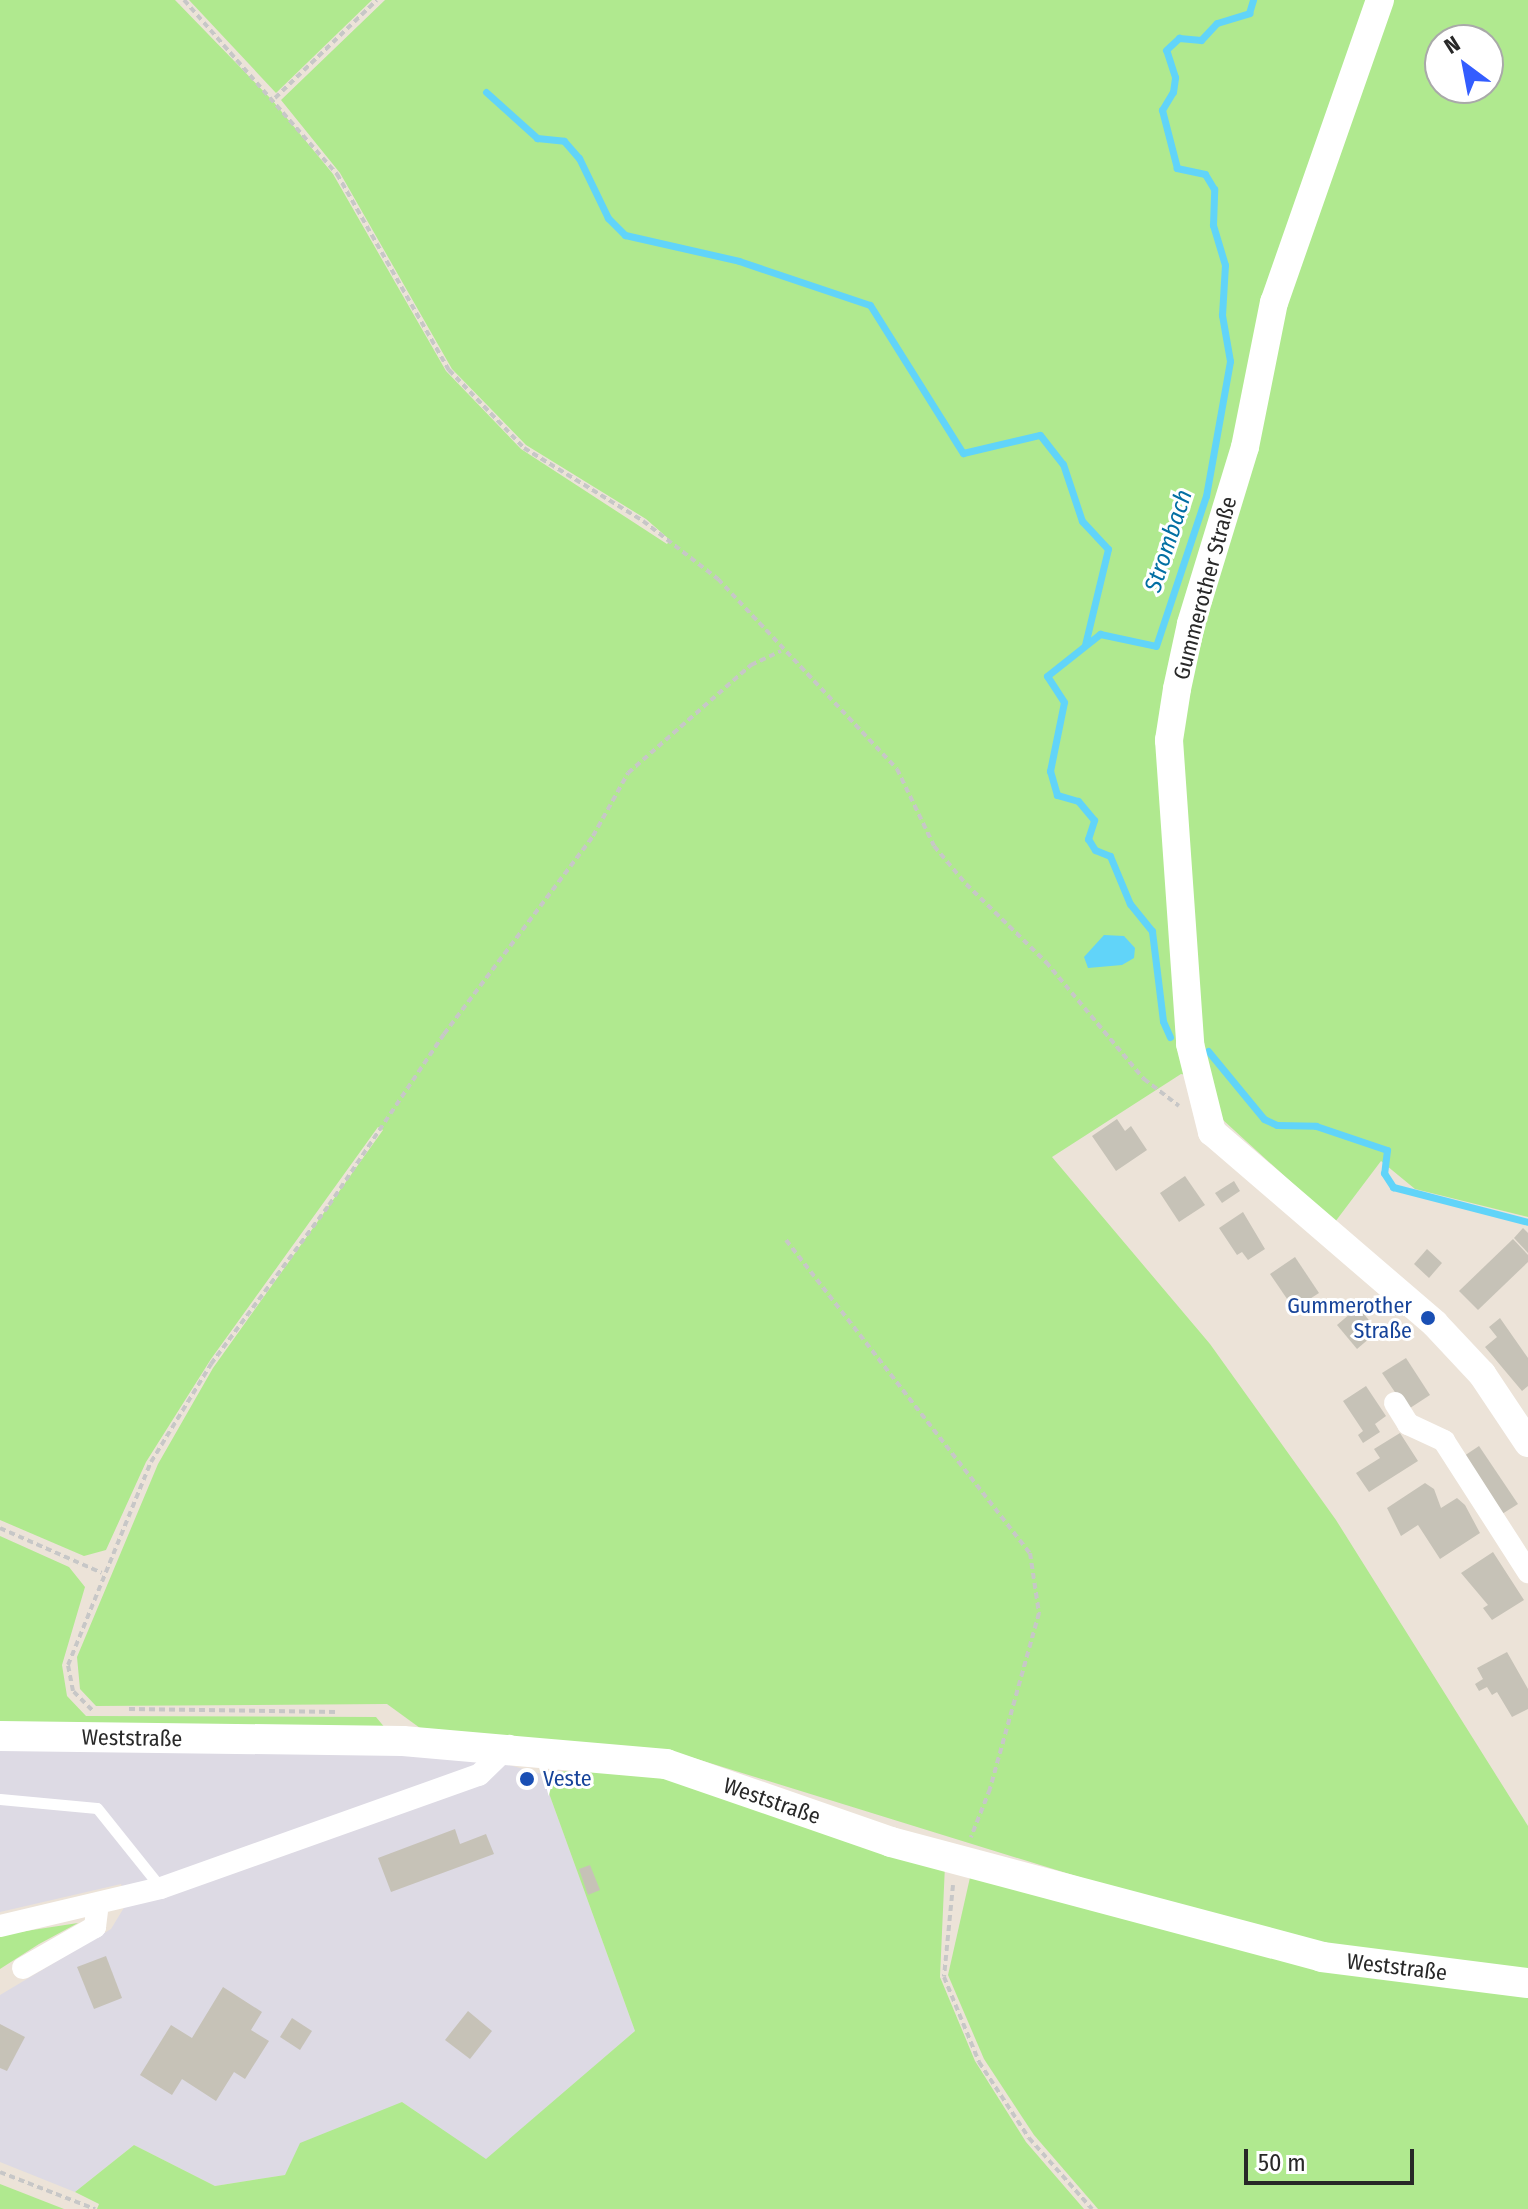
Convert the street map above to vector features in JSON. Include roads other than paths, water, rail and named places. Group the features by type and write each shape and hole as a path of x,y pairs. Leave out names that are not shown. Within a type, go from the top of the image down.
{"main road":[{"name":"Weststraße","path":"0,1736 509,1746 666,1764 891,1842 957,1857 1322,1957 1528,1983"}],"street":[{"name":"Gummerother Straße","path":"1380,0 1274,302 1245,447 1191,624 1169,740 1190,1044 1212,1132 1435,1324 1482,1374 1528,1443"},
{"path":"1395,1403 1408,1424 1444,1441 1528,1572"},
{"path":"0,1926 161,1888 479,1775 509,1746"},
{"path":"23,1968 95,1927 98,1904"}],"lane":[{"path":"0,1799 61,1801 97,1808 161,1888"}],"water":[{"path":"1104,935 1124,936 1135,948 1134,958 1122,965 1088,968 1084,957"}],"waterway":[{"name":"Strombach","path":"1170,1037 1163,1021 1152,931 1130,904 1110,856 1095,850 1088,839 1094,820 1078,801 1057,795 1050,771 1064,702 1047,676 1100,634 1156,646 1206,496 1230,361 1222,315 1225,265 1213,225 1214,189 1205,174 1177,168 1162,110 1173,92 1175,77 1166,50 1179,38 1201,40 1217,23 1249,13 1253,0"},
{"path":"486,92 537,138 564,141 579,158 608,218 625,235 739,261 870,305 963,453 1040,435 1063,464 1082,521 1108,549 1085,645"},
{"name":"Strombach","path":"1208,1051 1264,1119 1277,1125 1316,1126 1387,1150 1384,1173 1393,1187 1528,1222"}],"place":[{"name":"Gummerother Straße","path":"1428,1318"},
{"name":"Veste","path":"527,1779"}]}
